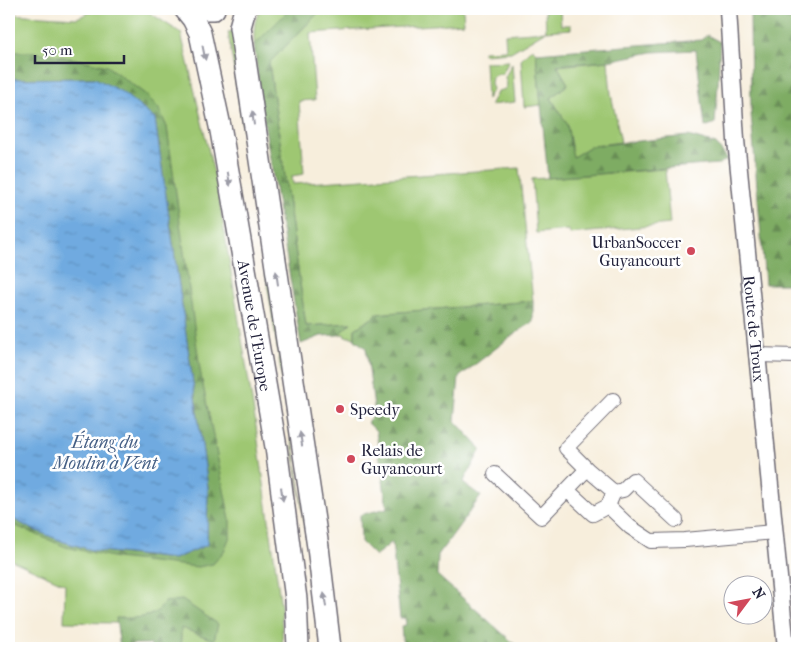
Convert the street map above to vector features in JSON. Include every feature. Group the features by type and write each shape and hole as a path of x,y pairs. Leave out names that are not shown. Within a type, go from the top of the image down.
{"main road":[{"name":"Avenue de l'Europe","path":"185,9 200,33 221,131 276,447 296,599 298,648"},
{"path":"195,9 214,9"},
{"name":"Avenue de l'Europe","path":"245,9 240,26 318,547 330,648"}],"street":[{"name":"Route de Troux","path":"728,9 736,140 786,648"},
{"path":"756,354 797,356"},
{"path":"613,400 566,448 614,492"},
{"path":"495,474 541,516 587,469"},
{"path":"614,492 623,490 633,480 676,520"},
{"path":"567,490 593,514 608,506 614,492"},
{"path":"608,506 630,527 651,541 774,532"}],"green space":[{"path":"97,9 144,9 181,33 217,186 255,419 281,606 283,648 181,648 181,638 161,624 64,622 65,584 9,559 9,14 77,18"},
{"path":"261,9 290,9 254,45 255,21"},
{"path":"290,9 322,9 269,63 306,326 351,323 338,335 321,336 301,344 261,104 254,45"},
{"path":"322,9 463,9 464,23 310,33 315,100 299,101 304,174 292,176 293,184 519,168 533,301 376,314 355,329 355,339 345,337 344,334 338,335 350,323 306,326 269,63"},
{"path":"545,9 560,9 561,25 571,25 571,29 546,31"},
{"path":"750,9 797,9 797,284 765,284 751,114"},
{"path":"235,31 306,531 228,32"},
{"path":"546,31 511,52 483,54 483,51 506,50 505,34"},
{"path":"707,35 720,42 715,123 705,127 696,50 652,52 608,61 557,65 568,84 551,98 567,124 573,157 591,146 688,136 716,144 728,159 719,164 548,178 536,53 701,40"},
{"path":"532,48 536,53 541,105 524,107 521,59"},
{"path":"9,52 35,52 107,66 145,94 158,107 167,127 200,370 230,520 230,536 224,551 213,564 198,567 117,558 66,547 9,523 9,517 64,542 92,550 174,559 207,545 208,487 155,119 95,78 9,79"},
{"path":"509,61 502,74 492,77 491,84 493,89 487,99 485,62"},
{"path":"608,61 611,94 621,142 591,146 572,158 567,124 551,98 568,84 557,66"},
{"path":"512,64 515,102 490,105 498,91 505,89 507,85 505,77"},
{"path":"665,169 670,224 570,234 569,230 536,233 532,179"},
{"path":"533,301 533,322 459,377 455,421 481,449 463,483 481,496 438,555 437,575 519,648 403,648 401,626 406,625 405,618 400,618 392,542 375,556 361,542 360,515 387,508 376,431 367,422 375,414 366,348 355,340 355,329 376,314"},
{"path":"182,600 218,624 214,640 181,628 181,648 151,648 151,644 135,644 120,648 116,618 144,617 161,608 165,602"}],"water":[{"name":"Étang du Moulin à Vent","path":"95,78 122,92 155,119 208,487 207,545 174,559 92,550 64,542 9,517 9,79"}],"place":[{"name":"UrbanSoccer Guyancourt","path":"691,251"},
{"name":"Speedy","path":"340,409"},
{"name":"Relais de Guyancourt","path":"351,459"}]}
